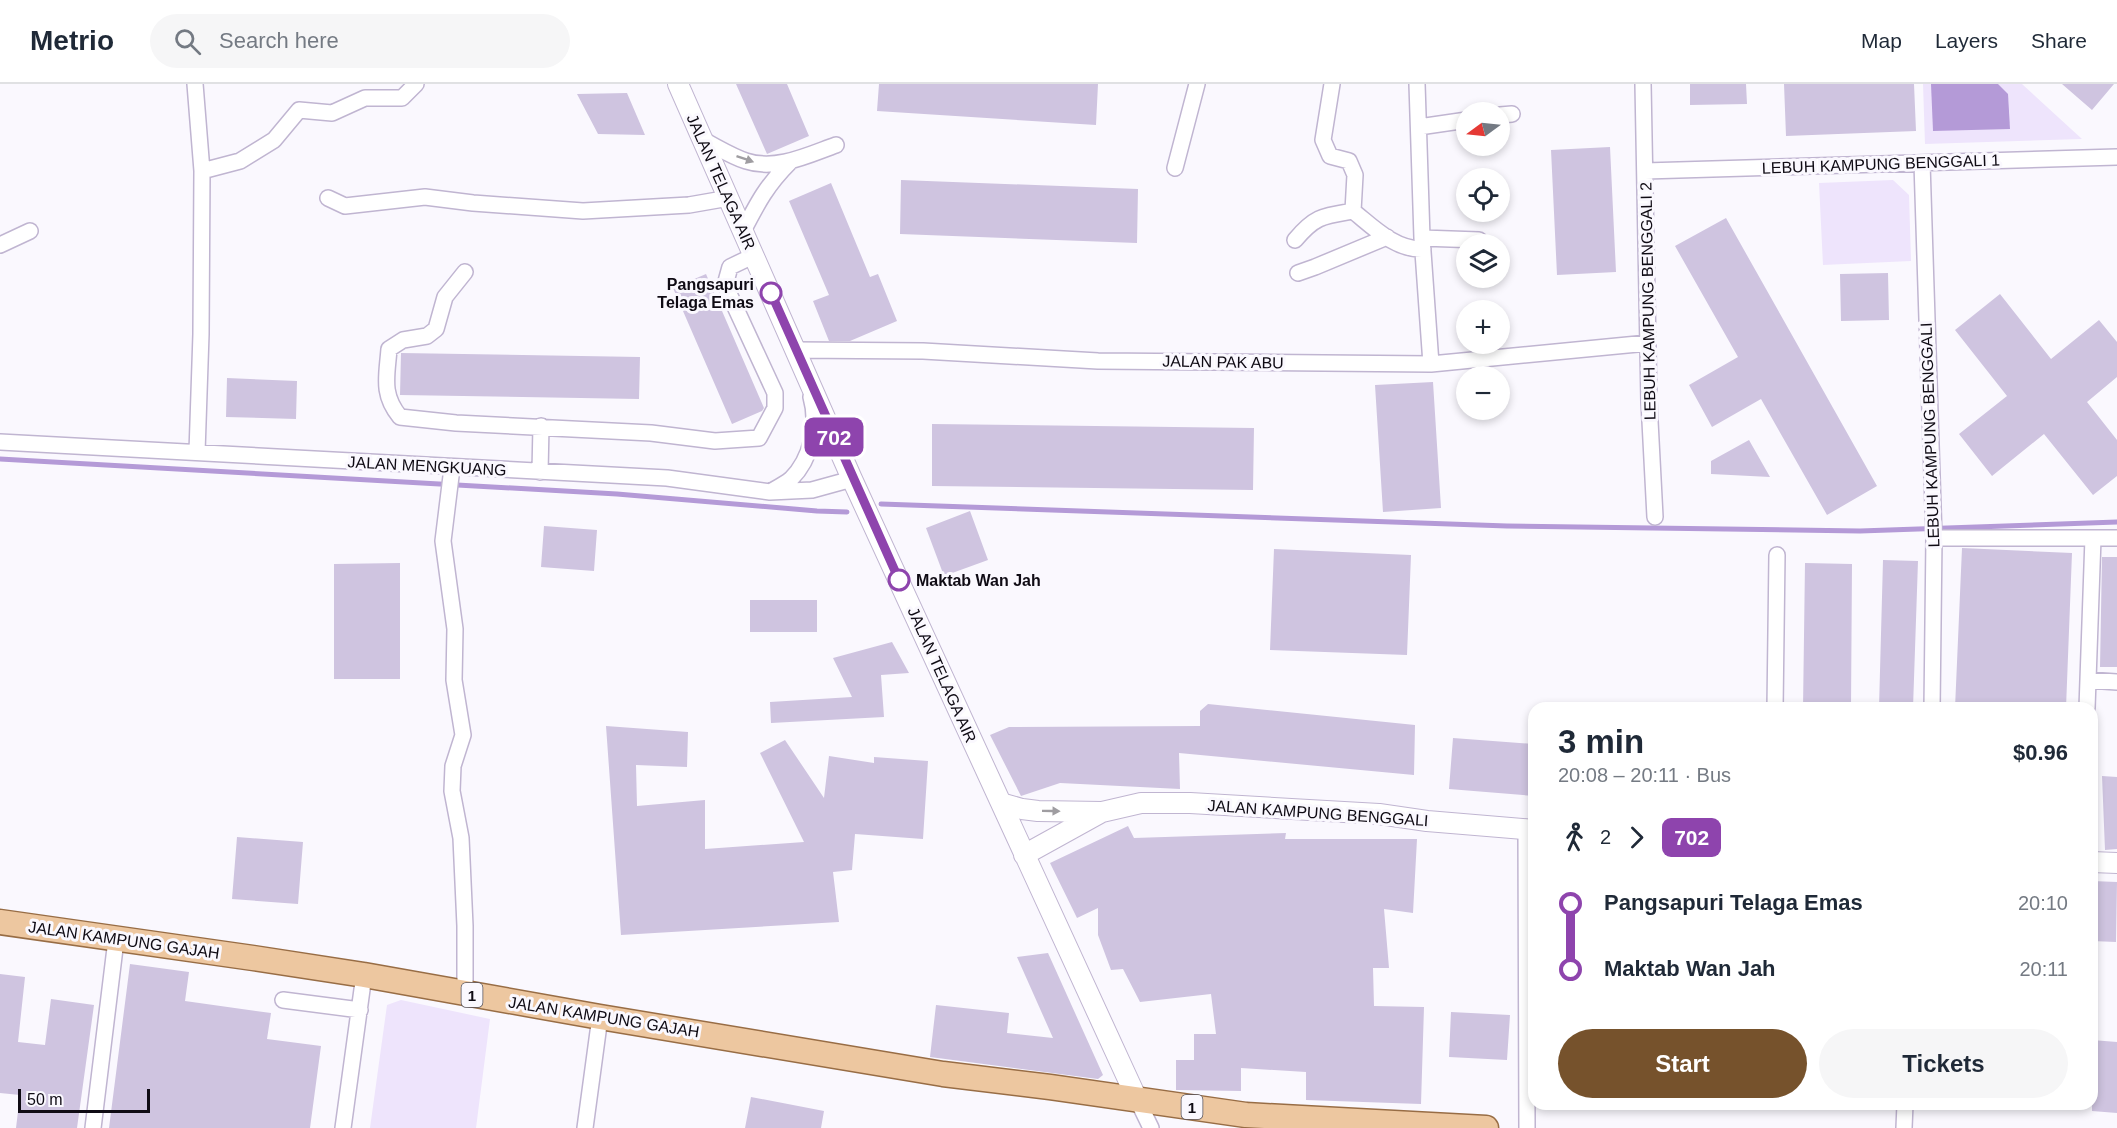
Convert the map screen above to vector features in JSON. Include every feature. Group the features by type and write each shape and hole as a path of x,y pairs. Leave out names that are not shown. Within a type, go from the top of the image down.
{"main road":[{"name":"JALAN KAMPUNG GAJAH","path":"0,922 364,975 943,1074 1137,1099"},
{"name":"1","path":"1137,1099 1246,1115 1486,1128"}],"street":[{"path":"195,84 202,171 201,334 197,452"},
{"path":"202,171 240,161 274,140 299,110 332,114 365,98 402,98 416,84"},
{"name":"JALAN TELAGA AIR","path":"678,84 852,479 1137,1099"},
{"path":"1175,168 1197,84"},
{"path":"1332,84 1323,140 1330,156 1349,161 1352,168 1354,175 1353,211"},
{"path":"1417,84 1423,243 1431,364"},
{"name":"LEBUH KAMPUNG BENGGALI 2","path":"1643,84 1648,343 1655,517"},
{"path":"1419,127 1456,122"},
{"path":"703,140 746,161 762,164 790,162 836,145"},
{"name":"LEBUH KAMPUNG BENGGALI 1","path":"1645,171 2117,157"},
{"path":"743,231 762,194 790,162"},
{"name":"LEBUH KAMPUNG BENGGALI","path":"1922,163 1934,531 1932,702"},
{"path":"328,198 345,206 425,197 583,211 688,205 729,198"},
{"path":"1295,240 1308,225 1322,216 1353,211 1387,237 1410,249 1423,243 1456,241"},
{"path":"0,245 30,231"},
{"path":"1298,273 1387,237"},
{"path":"465,272 445,297 436,329 427,336 403,340 389,349 386,391 392,407 400,417 456,423 651,432 715,441 759,438 776,408 775,393 725,285 730,267 753,256"},
{"name":"JALAN PAK ABU","path":"796,350 923,351 1098,361 1431,364 1648,343"},
{"path":"770,492 790,480 802,464 810,447 814,426 813,403 796,350"},
{"path":"540,472 541,426"},
{"name":"JALAN MENGKUANG","path":"0,442 197,452 452,472 540,472 667,478 770,492 812,490 852,479"},
{"path":"452,472 444,541 455,629 454,680 463,735 453,766 452,791 460,838 465,926 465,994"},
{"path":"1934,531 2117,538"},
{"path":"2087,702 2093,538"},
{"path":"1775,702 1777,555"},
{"path":"2088,680 2117,682"},
{"path":"1001,803 1038,811 1102,812"},
{"name":"JALAN KAMPUNG BENGGALI","path":"1102,812 1141,803 1190,803 1379,814 1426,821 1528,829"},
{"path":"1024,855 1102,812"},
{"path":"2098,862 2117,863"},
{"path":"93,1128 116,940"},
{"path":"344,1128 364,975"},
{"path":"283,1000 360,1010"},
{"path":"585,1128 600,1017"},
{"path":"1527,1128 1528,1028"},
{"path":"1137,1099 1151,1128"},
{"path":"1904,1128 1905,1110"}],"shaded area":[{"path":"1923,84 2022,84 2082,139 1925,144"},
{"path":"1931,84 1998,84 2008,94 2010,129 1933,131"},
{"path":"1893,180 1909,195 1911,261 1823,265 1819,183"},
{"path":"401,1000 490,1019 476,1128 370,1128 387,1005"}],"building":[{"path":"736,84 787,84 809,136 767,154"},
{"path":"879,84 1098,84 1096,125 877,111"},
{"path":"1690,84 1746,84 1747,104 1690,105"},
{"path":"1784,84 1914,84 1916,131 1786,136"},
{"path":"2062,84 2114,84 2092,110"},
{"path":"627,93 645,135 598,134 577,94"},
{"path":"1610,147 1616,272 1557,275 1551,150"},
{"path":"901,180 1138,189 1137,243 900,234"},
{"path":"831,183 870,277 878,274 897,321 850,341 829,341 813,301 829,295 789,201"},
{"path":"1726,218 1877,486 1827,515 1761,399 1712,427 1689,385 1738,357 1675,246"},
{"path":"1888,273 1889,320 1841,321 1840,274"},
{"path":"706,274 764,408 732,424 673,288"},
{"path":"2000,294 2051,359 2099,320 2117,342 2117,377 2087,402 2117,440 2117,476 2093,495 2044,434 1992,476 1959,434 2007,396 1955,330"},
{"path":"401,353 640,357 639,399 400,395"},
{"path":"227,378 297,381 296,419 226,417"},
{"path":"1433,382 1441,508 1383,512 1375,385"},
{"path":"932,424 1254,428 1253,490 932,486"},
{"path":"1749,440 1770,477 1711,474 1711,461"},
{"path":"970,511 988,560 944,576 926,528"},
{"path":"544,526 597,530 594,571 541,567"},
{"path":"1962,548 2072,553 2066,702 1955,702"},
{"path":"1274,549 1411,555 1407,655 1270,650"},
{"path":"2102,557 2117,557 2117,667 2100,667"},
{"path":"1883,560 1918,561 1913,702 1879,702"},
{"path":"400,563 400,679 334,679 334,564"},
{"path":"1805,563 1852,564 1851,702 1803,702"},
{"path":"750,600 817,600 817,632 750,632"},
{"path":"892,642 909,673 881,675 884,717 771,723 770,702 852,697 833,658"},
{"path":"1208,704 1415,725 1414,775 1179,753 1180,789 1060,783 1021,796 990,735 1009,727 1200,726 1200,711"},
{"path":"606,726 688,732 687,767 636,765 637,806 705,800 705,849 804,842 760,753 785,740 824,798 829,756 874,763 874,757 928,761 923,839 855,834 852,870 833,872 839,922 621,935"},
{"path":"1453,738 1528,744 1528,796 1449,789"},
{"path":"2102,776 2117,777 2117,849 2105,850"},
{"path":"1128,826 1134,838 1286,833 1285,839 1417,839 1413,913 1384,909 1389,968 1373,968 1374,1006 1424,1007 1421,1104 1306,1100 1306,1072 1241,1068 1241,1091 1176,1090 1176,1060 1194,1060 1194,1034 1216,1034 1211,994 1140,1002 1123,969 1111,970 1098,935 1098,908 1077,918 1050,863"},
{"path":"237,837 303,842 298,904 232,899"},
{"path":"2098,881 2117,882 2116,942 2098,941"},
{"path":"1048,953 1103,1075 1098,1079 930,1057 936,1005 1009,1013 1007,1033 1053,1038 1017,957"},
{"path":"130,964 189,972 185,1001 271,1013 267,1039 321,1046 310,1128 109,1128"},
{"path":"0,974 25,977 18,1042 45,1045 51,999 94,1005 77,1128 16,1128 20,1095 0,1093"},
{"path":"1451,1012 1510,1015 1507,1060 1449,1057"},
{"path":"2098,1040 2117,1042 2117,1113 2092,1111 2098,1110"},
{"path":"751,1097 824,1111 821,1128 745,1128"}],"waterway":[{"path":"0,459 617,494 847,512"},
{"path":"881,504 1507,526 1860,531 2117,522"}],"bus line":[{"name":"702","path":"771,293 899,580"}],"place":[{"name":"Pangsapuri Telaga Emas","path":"771,293"},
{"name":"Maktab Wan Jah","path":"899,580"}]}
